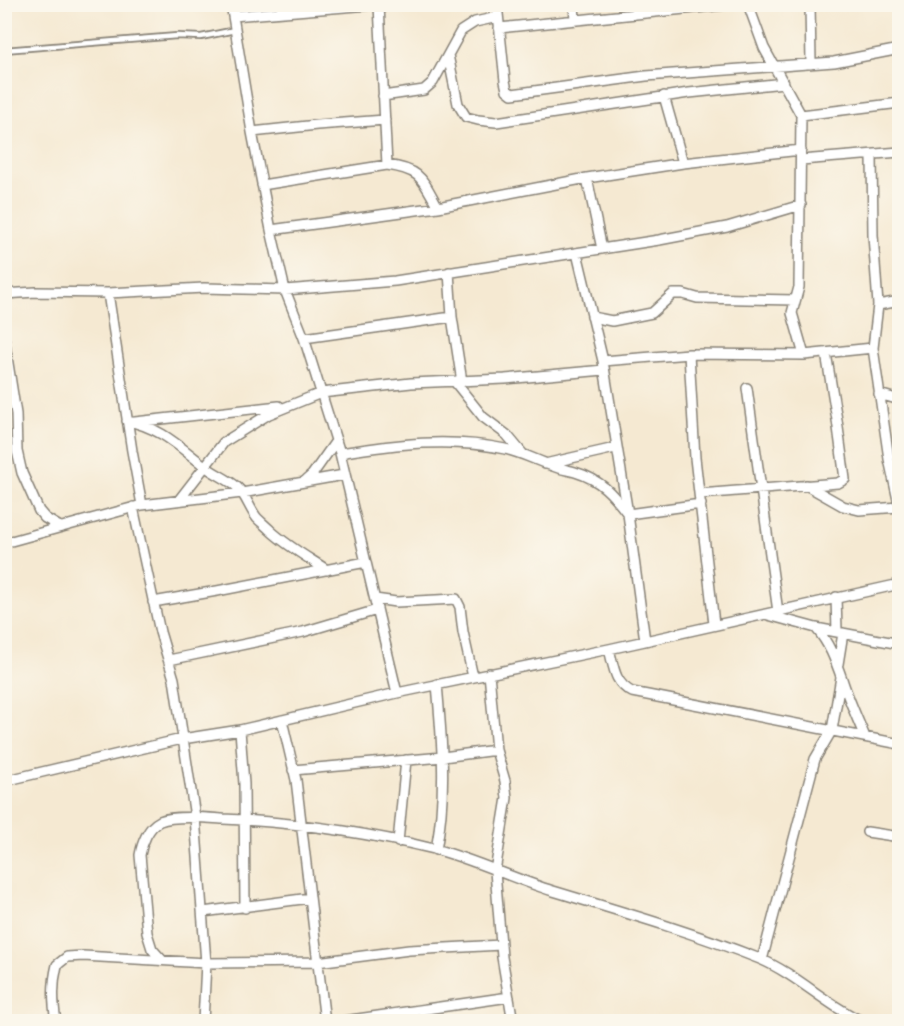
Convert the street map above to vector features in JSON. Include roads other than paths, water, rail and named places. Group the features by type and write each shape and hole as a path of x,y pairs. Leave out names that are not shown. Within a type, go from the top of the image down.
{"street":[{"path":"231,4 270,231 285,290 304,338 336,441 397,693"},
{"path":"497,4 505,81 507,90 512,94 646,76 834,62 900,49"},
{"path":"574,4 575,21"},
{"path":"500,28 575,21 644,9 734,4"},
{"path":"748,4 764,48 801,114 799,287 792,313 804,355"},
{"path":"810,4 811,64"},
{"path":"233,16 380,5 387,165"},
{"path":"383,96 424,90 433,82 461,32 467,26 498,17"},
{"path":"448,55 458,104 466,117 496,122 664,96 784,83"},
{"path":"664,96 683,163"},
{"path":"801,114 900,103"},
{"path":"252,132 385,120"},
{"path":"270,231 438,207 587,178 683,163 801,155 872,156 900,152"},
{"path":"805,485 843,506 859,510 899,508 889,459 873,348 878,305 873,235 872,156"},
{"path":"261,185 387,165 414,171 438,207"},
{"path":"587,178 602,249"},
{"path":"4,294 108,293 204,288 285,290 395,281 727,227 801,205"},
{"path":"577,253 603,366 645,641"},
{"path":"450,272 459,382 483,417 507,435 523,455"},
{"path":"108,293 131,421 137,506 153,602 174,679 195,818 206,963 203,1022"},
{"path":"592,317 612,321 652,313 673,294 697,298 795,300"},
{"path":"878,305 900,301"},
{"path":"304,338 452,317"},
{"path":"4,338 6,364 16,414 17,451 22,473 39,511 45,518 60,527"},
{"path":"179,500 224,442 269,414 321,393 411,383 459,382 689,354 804,355 873,348"},
{"path":"627,514 761,488 838,483 844,479 826,353"},
{"path":"689,354 695,458 714,624"},
{"path":"747,388 778,612"},
{"path":"879,393 900,400"},
{"path":"131,421 287,405"},
{"path":"131,421 177,443 205,467 234,485 242,493 257,518 272,532 288,546 327,570"},
{"path":"303,483 312,475 336,441"},
{"path":"339,453 390,445 458,442 507,449 545,464 576,472 600,483 610,490 627,514"},
{"path":"545,464 615,447"},
{"path":"4,543 137,506 242,493 345,475"},
{"path":"153,602 366,562"},
{"path":"4,781 182,739 240,730 473,676 609,649 900,584"},
{"path":"836,597 840,632 838,664"},
{"path":"375,599 396,602 456,599 460,607 473,676"},
{"path":"169,660 303,632 377,610"},
{"path":"766,614 900,644"},
{"path":"816,627 838,664 865,737"},
{"path":"609,649 618,680 622,687 632,692 900,744"},
{"path":"489,673 496,750 505,781 507,798 495,871 501,945 513,1022"},
{"path":"762,960 815,759 831,730 841,677"},
{"path":"435,850 442,818 443,757 437,684"},
{"path":"282,720 302,827 325,1022"},
{"path":"240,730 244,784 246,908"},
{"path":"293,770 496,750"},
{"path":"398,842 406,760"},
{"path":"162,960 152,949 147,933 140,855 142,843 153,827 161,821 195,818 244,820 348,832 435,850 551,891 653,920 762,960 804,983 850,1016 864,1022"},
{"path":"867,832 900,837"},
{"path":"203,912 310,898"},
{"path":"56,1022 52,1001 53,980 57,965 67,957 104,956 206,963 317,962 409,950 501,945"},
{"path":"337,1022 508,997"}],"lane":[{"path":"4,50 156,37 201,37 235,30"}]}
